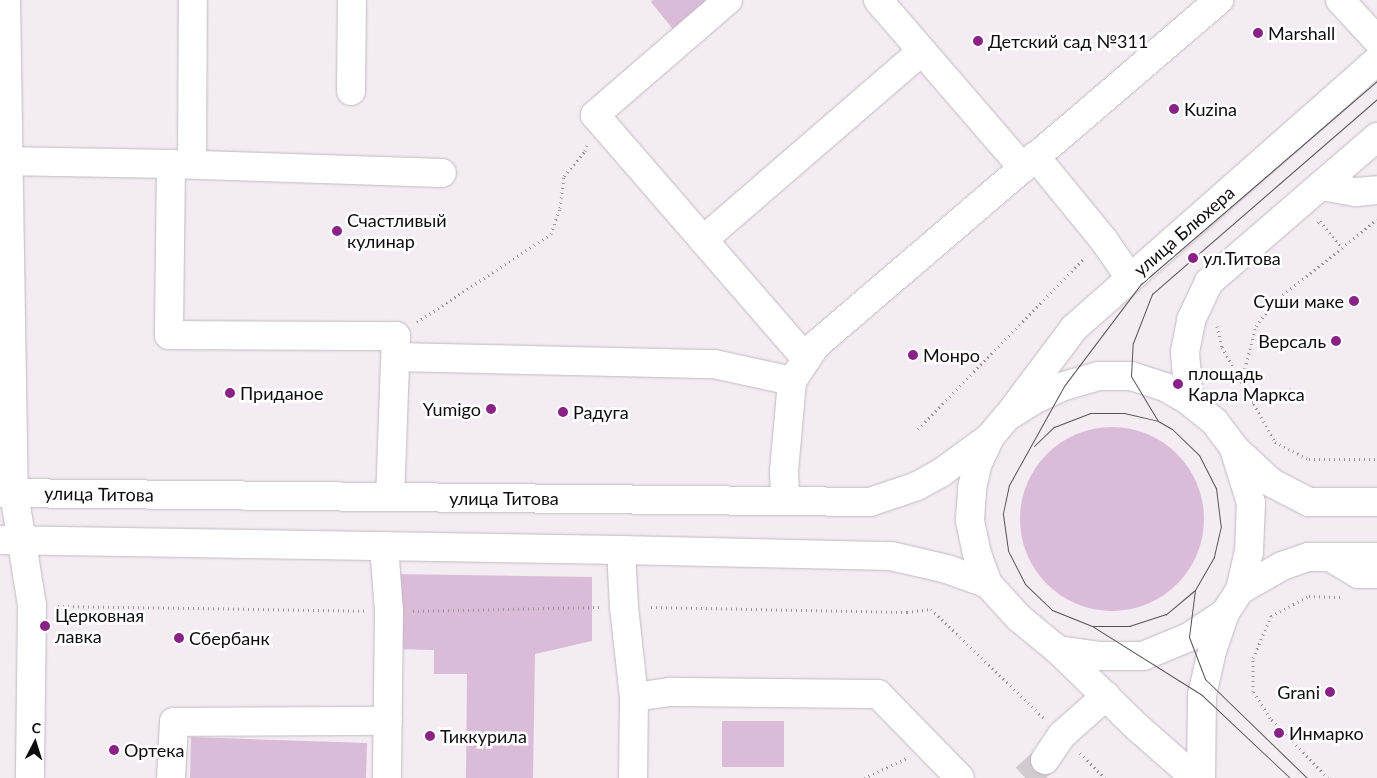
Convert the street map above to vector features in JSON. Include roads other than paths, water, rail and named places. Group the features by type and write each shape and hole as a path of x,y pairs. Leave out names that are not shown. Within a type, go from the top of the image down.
{"main road":[{"path":"6,0 4,161 7,493 11,540 32,606 30,778"},
{"path":"193,0 169,335 396,346 799,370"},
{"path":"351,91 352,0"},
{"path":"728,0 595,115 703,240 799,370"},
{"path":"878,0 922,51 1103,239 1130,278"},
{"path":"785,499 784,471 799,370 816,345 1219,0"},
{"path":"1340,0 1377,40"},
{"path":"703,240 922,51"},
{"name":"улица Блюхера","path":"998,427 1074,328 1377,61"},
{"path":"1189,402 1185,352 1191,320 1209,282 1377,137"},
{"path":"4,161 442,172"},
{"path":"1320,186 1356,192 1377,190"},
{"path":"390,497 396,346"},
{"path":"1195,778 1058,650 1019,618 988,584 977,554 970,520 972,488 978,463 998,427 1036,399 1064,386 1099,376 1131,376 1165,387 1189,402 1214,421 1234,448 1272,483 1309,502 1377,502"},
{"name":"улица Титова","path":"7,493 785,499 870,502 918,486 942,472 998,427"},
{"path":"1201,778 1202,695 1212,651 1225,613 1240,590 1249,552 1251,502 1234,448"},
{"path":"11,540 891,556 947,569 988,584"},
{"path":"384,546 389,612 387,778"},
{"path":"621,550 624,607 634,698 633,778"},
{"path":"1240,590 1282,566 1308,557 1377,557"},
{"path":"1330,557 1358,574 1377,574"},
{"path":"1058,650 1099,656 1143,656 1189,637 1225,613"},
{"path":"634,698 671,692 878,694 960,778"},
{"path":"1045,760 1062,735 1106,696"},
{"path":"171,778 174,722 388,720"}],"tunnel":[{"path":"1025,778 1045,760"}],"tram line":[{"path":"1290,778 1202,695 1092,626 1052,610 1025,584 1008,550 1003,513 1009,485 1064,386 1141,284 1377,81"},
{"path":"1158,421 1131,376 1133,343 1152,294 1377,99"},
{"path":"1034,446 1054,427 1090,413 1124,413 1158,421 1172,429 1199,455 1216,488 1221,526 1214,557 1195,590 1166,614 1130,626 1092,626"},
{"path":"1195,590 1189,637 1205,679 1307,778"}],"place":[{"name":"Marshall","path":"1258,33"},
{"name":"Детский сад №311","path":"978,41"},
{"name":"Kuzina","path":"1174,109"},
{"name":"Счастливый кулинар","path":"337,231"},
{"name":"ул.Титова","path":"1193,258"},
{"name":"Суши маке","path":"1354,301"},
{"name":"Версаль","path":"1336,341"},
{"name":"Монро","path":"913,355"},
{"name":"площадь Карла Маркса","path":"1178,384"},
{"name":"Приданое","path":"230,393"},
{"name":"Yumigo","path":"491,409"},
{"name":"Радуга","path":"563,412"},
{"name":"Церковная лавка","path":"45,626"},
{"name":"Сбербанк","path":"179,638"},
{"name":"Grani","path":"1330,692"},
{"name":"Инмарко","path":"1279,733"},
{"name":"Тиккурила","path":"430,736"},
{"name":"Ортека","path":"114,750"}]}
